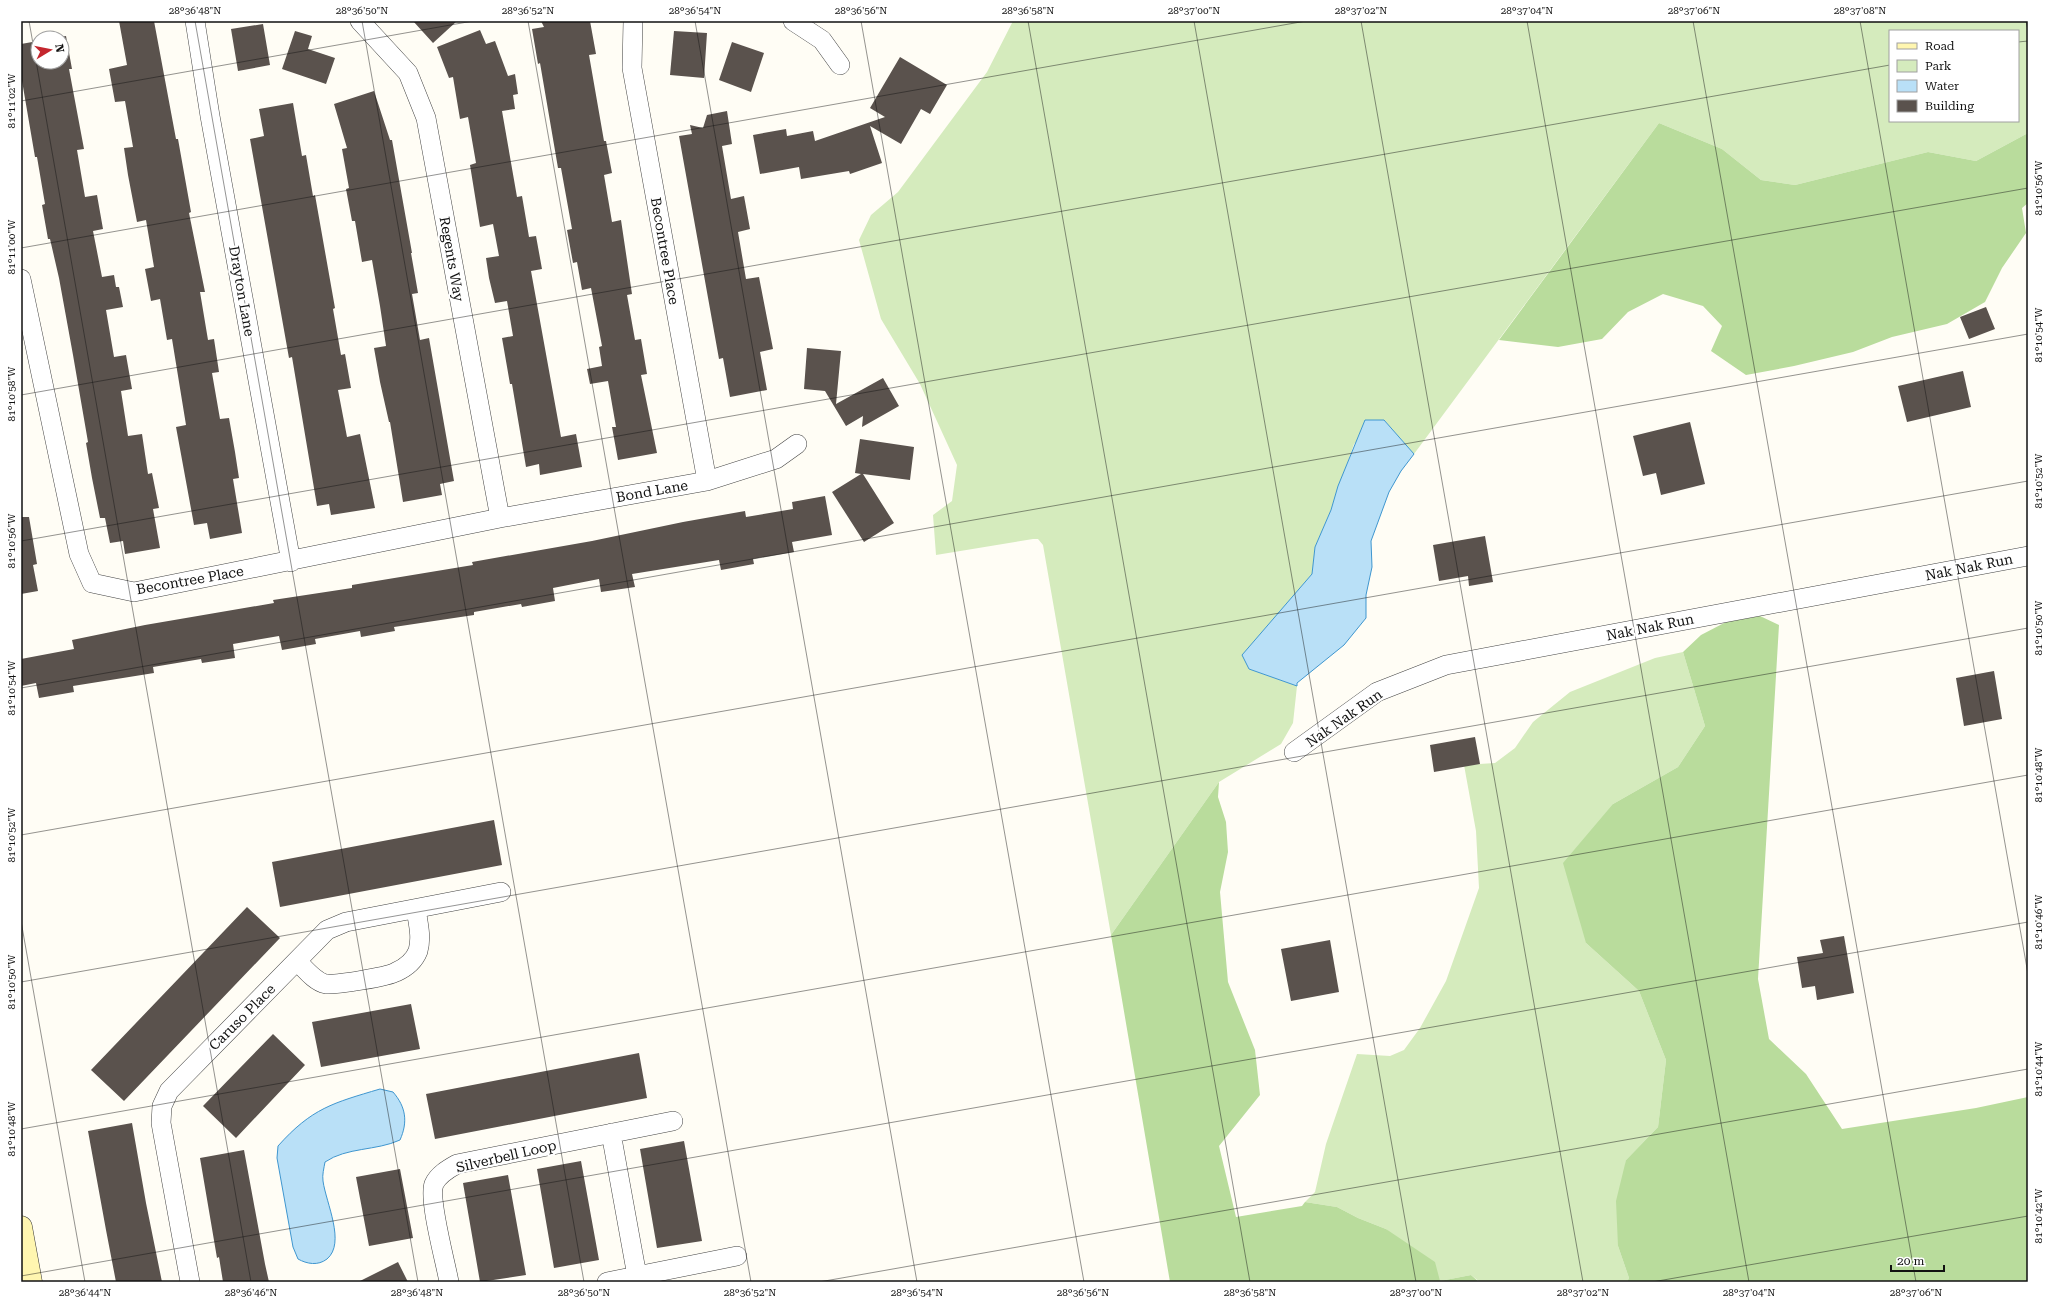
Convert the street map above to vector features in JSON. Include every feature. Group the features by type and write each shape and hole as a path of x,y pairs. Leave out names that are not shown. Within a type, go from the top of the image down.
{"main road":[{"path":"21,1227 31,1282"}],"street":[{"name":"Drayton Lane","path":"195,21 212,124 291,562"},
{"name":"Regents Way","path":"360,21 408,73 426,118 500,518"},
{"name":"Becontree Place","path":"633,21 632,68 707,481"},
{"path":"793,21 822,40 840,64"},
{"name":"Becontree Place","path":"21,279 79,554 92,583 134,592 291,562 500,518"},
{"name":"Bond Lane","path":"500,518 707,481 776,459 797,444"},
{"name":"Nak Nak Run","path":"1294,752 1377,692 1446,665 2028,556"},
{"name":"Caruso Place","path":"190,1282 162,1123 162,1106 169,1091 327,930 346,922 501,892"},
{"path":"297,961 314,977 325,984 338,984 395,973 408,965 417,952 420,936 416,909"},
{"name":"Silverbell Loop","path":"449,1282 433,1200 434,1185 444,1172 457,1164 673,1121"},
{"path":"611,1133 637,1276"},
{"path":"607,1282 737,1256"}],"green space":[{"path":"1013,21 2028,21 2028,133 1976,161 1928,152 1795,185 1761,180 1722,149 1659,123 1414,454 1384,420 1354,444 1331,510 1315,547 1312,574 1243,655 1249,669 1297,686 1293,723 1281,744 1219,782 1111,935 1043,545 1038,539 1033,539 936,555 933,515 952,501 957,465 920,384 881,319 859,240 871,215 898,192 987,72"},
{"path":"1659,123 1722,149 1761,180 1795,185 1928,152 1976,161 2028,133 2028,203 2022,208 2026,233 2002,268 1985,302 1947,324 1892,337 1853,352 1794,366 1746,375 1711,351 1722,326 1703,306 1663,294 1628,312 1602,339 1558,347 1499,340"},
{"path":"1760,616 1779,625 1758,979 1769,1039 1806,1074 1842,1129 1976,1108 2028,1097 2028,1282 1627,1282 1629,1278 1618,1246 1616,1201 1626,1160 1658,1127 1666,1060 1639,991 1586,943 1563,863 1613,804 1678,767 1705,726 1683,652 1701,635 1726,622"},
{"path":"1683,652 1705,726 1678,767 1613,804 1586,943 1639,991 1666,1060 1658,1127 1626,1160 1618,1246 1629,1278 1627,1282 1480,1282 1471,1275 1440,1281 1386,1229 1358,1218 1337,1207 1305,1202 1315,1192 1326,1144 1357,1054 1390,1056 1404,1050 1420,1028 1446,981 1479,888 1476,831 1464,765 1495,763 1515,748 1533,722 1570,692 1655,658"},
{"path":"1219,782 1218,797 1226,822 1228,852 1220,892 1228,982 1255,1050 1260,1095 1219,1146 1236,1217 1302,1206 1305,1202 1337,1207 1358,1218 1386,1229 1435,1262 1440,1281 1471,1275 1479,1282 1170,1282 1111,935"}],"water":[{"path":"1365,420 1384,420 1414,454 1401,471 1389,492 1371,541 1372,567 1366,595 1366,618 1344,645 1297,683 1297,686 1249,669 1242,655 1312,574 1315,547 1331,510 1338,486"},
{"path":"380,1089 393,1092 401,1103 405,1121 400,1140 381,1146 352,1151 334,1157 325,1162 323,1181 333,1222 335,1243 332,1252 324,1261 312,1264 301,1261 298,1259 293,1247 277,1158 278,1146 302,1123 324,1108 349,1098"}],"building":[{"path":"119,21 154,21 176,139 178,139 191,212 189,213 205,292 200,292 208,340 214,339 219,372 212,373 220,419 229,418 235,452 239,478 233,479 242,533 210,539 207,523 194,525 176,427 186,425 172,339 167,340 160,299 151,301 145,269 154,267 146,220 137,222 128,175 124,148 133,147 125,101 115,102 109,69 127,65"},
{"path":"413,21 457,21 433,43"},
{"path":"541,21 590,21 596,54 589,55 604,141 606,141 612,173 604,175 612,222 621,220 632,294 627,295 635,340 641,339 647,374 641,375 657,453 618,460 612,427 616,427 608,381 590,384 587,369 602,366 599,347 602,346 591,288 582,290 577,262 573,263 567,230 572,229 561,168 558,168 540,63 538,64 532,29 544,27"},
{"path":"263,24 270,65 238,71 231,29"},
{"path":"480,30 486,44 495,41 508,76 515,74 518,94 513,95 515,109 502,111 517,197 522,196 529,237 536,236 542,269 531,271 561,437 576,434 582,467 540,475 539,464 526,467 512,384 510,384 502,338 513,336 507,301 495,303 489,278 486,258 499,256 493,224 480,227 470,165 476,163 468,117 460,119 453,77 449,78 437,47"},
{"path":"295,31 312,36 308,49 335,58 326,84 282,69"},
{"path":"674,31 707,33 704,78 670,75"},
{"path":"30,42 30,70 69,70 84,149 77,150 85,197 97,195 103,229 93,231 102,277 114,275 116,287 119,287 123,307 106,310 114,357 126,355 132,389 121,391 128,436 142,434 148,474 152,473 159,508 153,509 160,548 125,554 123,541 110,543 105,518 100,518 59,278 50,239 48,239 42,205 45,204 37,157 35,157 21,75 21,44"},
{"path":"732,42 764,53 751,92 719,80"},
{"path":"900,57 947,85 930,114 921,109 901,144 870,126 882,163 850,174 849,171 801,179 799,167 760,174 753,135 786,129 787,136 813,131 815,141 885,117 870,108"},
{"path":"70,58 72,69 70,69"},
{"path":"374,91 390,140 392,140 418,293 412,294 420,340 429,338 454,481 440,484 442,495 403,502 390,422 380,382 374,348 386,346 380,306 372,260 362,262 355,221 352,221 346,189 349,188 342,149 347,148 334,104"},
{"path":"293,103 302,156 306,155 313,196 315,195 335,308 333,309 341,355 345,354 351,388 338,390 347,437 360,434 375,508 331,515 329,504 317,506 292,357 289,358 250,139 264,136 259,109"},
{"path":"727,111 732,144 722,146 731,199 744,196 750,229 738,232 746,279 759,277 773,349 760,352 767,390 730,397 723,358 719,359 679,136 692,134 690,125 703,128 707,115"},
{"path":"1986,307 1995,329 1969,339 1960,317"},
{"path":"807,348 841,351 836,404 883,378 899,406 862,427 863,416 846,426 825,391 804,389"},
{"path":"1963,371 1971,407 1907,422 1898,386"},
{"path":"1690,422 1705,484 1661,495 1656,473 1643,476 1633,436"},
{"path":"860,439 914,447 910,480 863,474 894,523 864,542 832,492 861,474 855,473"},
{"path":"825,496 832,535 792,542 794,552 753,559 754,564 721,570 719,560 632,574 635,587 601,592 599,579 553,588 555,601 522,607 521,604 474,612 474,615 394,627 395,631 361,637 360,631 315,639 316,644 282,650 279,636 233,644 235,658 202,663 201,659 153,667 154,673 73,686 74,692 39,698 36,683 21,686 21,659 74,649 72,640 145,625 274,603 273,600 352,588 352,585 473,565 472,562 592,541 683,522 745,511 746,517 793,509 792,502"},
{"path":"21,517 29,517 37,564 33,565 38,591 21,594"},
{"path":"1485,536 1493,582 1469,586 1468,576 1439,581 1433,545"},
{"path":"1994,671 2002,719 1964,726 1956,678"},
{"path":"1475,737 1480,764 1434,772 1430,745"},
{"path":"494,820 502,865 280,907 272,862"},
{"path":"247,907 280,938 124,1101 91,1070"},
{"path":"1844,936 1854,993 1817,1000 1815,986 1802,988 1797,957 1823,953 1820,940"},
{"path":"1330,940 1339,992 1291,1001 1281,949"},
{"path":"411,1004 420,1049 321,1067 312,1022"},
{"path":"273,1034 305,1065 236,1138 203,1106"},
{"path":"639,1053 647,1098 435,1139 426,1094"},
{"path":"132,1123 162,1282 116,1282 106,1230 88,1131"},
{"path":"684,1141 702,1241 657,1248 640,1149"},
{"path":"244,1150 269,1282 223,1282 219,1257 217,1258 200,1158"},
{"path":"581,1161 599,1260 554,1268 537,1169"},
{"path":"400,1169 413,1238 369,1246 356,1177"},
{"path":"508,1175 526,1275 480,1282 463,1183"},
{"path":"398,1262 408,1282 358,1282"}]}
